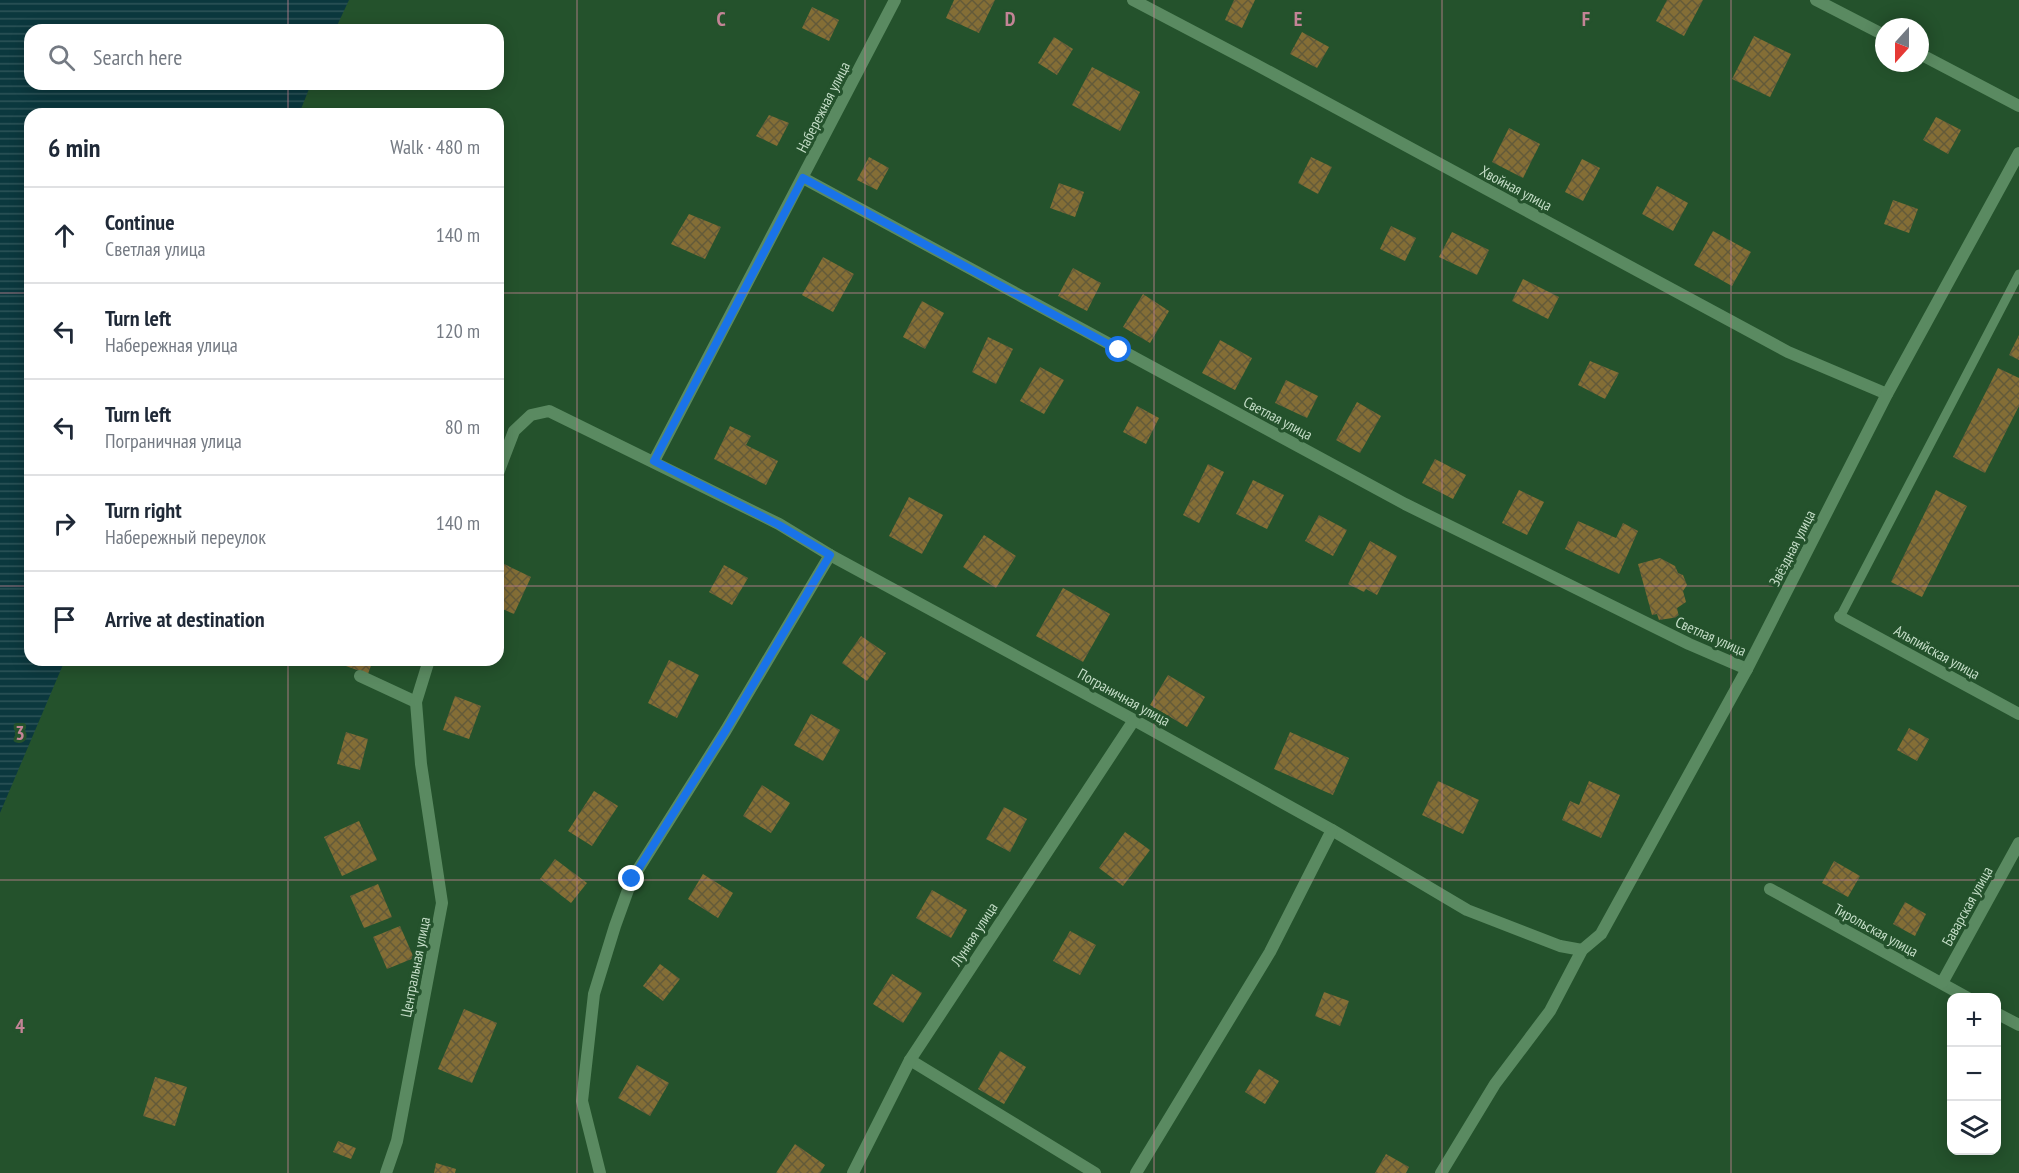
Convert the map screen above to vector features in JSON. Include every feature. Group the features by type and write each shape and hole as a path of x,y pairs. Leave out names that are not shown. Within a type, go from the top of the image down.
{"street":[{"name":"Набережная улица","path":"654,461 895,0"},
{"name":"Хвойная улица","path":"1133,0 1788,352 1887,394"},
{"path":"1816,0 1875,30"},
{"path":"1929,59 2019,106"},
{"name":"Звёздная улица","path":"1441,1173 1495,1084 1550,1011 1582,950 1601,934 1747,669 1887,394 2019,153"},
{"name":"Светлая улица","path":"803,178 1405,504 1689,644 1747,669"},
{"path":"504,457 514,431 531,415 549,411 654,461"},
{"name":"Пограничная улица","path":"654,461 779,525 1134,720 1332,830 1467,910 1560,946 1582,950"},
{"path":"600,1173 582,1101 594,994 618,916 632,879 726,730 830,555"},
{"name":"Альпийская улица","path":"1840,617 2019,714"},
{"path":"360,676 416,702 427,666"},
{"name":"Центральная улица","path":"386,1173 397,1141 442,903 422,764 416,702"},
{"name":"Лунная улица","path":"853,1173 910,1060 1134,720"},
{"path":"1136,1173 1270,952 1332,830"},
{"name":"Баварская улица","path":"1942,983 2019,843"},
{"name":"Тирольская улица","path":"1770,890 1959,993"},
{"path":"2001,1016 2019,1025"},
{"path":"910,1060 1095,1173"}],"lane":[{"path":"1840,617 2019,273"}],"water":[{"path":"0,0 349,0 338,24 24,24 24,90 309,90 301,108 24,108 24,666 62,666 0,813"}],"building":[{"path":"954,0 995,0 979,33 946,18"},
{"path":"1234,0 1255,0 1242,28 1225,20"},
{"path":"1667,0 1703,0 1684,36 1656,21"},
{"path":"812,7 839,20 829,41 802,28"},
{"path":"1302,32 1329,47 1317,68 1290,54"},
{"path":"1754,36 1791,54 1770,97 1732,79"},
{"path":"1054,37 1073,49 1057,75 1038,63"},
{"path":"1092,67 1140,92 1120,131 1072,105"},
{"path":"769,115 789,123 777,146 756,136"},
{"path":"1936,117 1961,130 1948,154 1923,140"},
{"path":"1509,128 1540,144 1523,178 1492,162"},
{"path":"869,157 889,168 877,190 857,180"},
{"path":"1311,157 1332,167 1318,194 1298,183"},
{"path":"1582,159 1600,168 1583,201 1565,192"},
{"path":"1059,183 1084,192 1075,217 1050,208"},
{"path":"1657,186 1688,203 1673,231 1642,214"},
{"path":"1893,200 1918,209 1909,233 1884,224"},
{"path":"689,214 721,227 705,259 671,244"},
{"path":"1391,226 1416,238 1405,261 1380,249"},
{"path":"1713,231 1751,252 1732,286 1694,265"},
{"path":"1452,232 1489,250 1477,275 1439,257"},
{"path":"823,257 854,274 833,312 802,295"},
{"path":"1073,268 1101,283 1087,311 1058,296"},
{"path":"1523,279 1559,297 1548,319 1512,301"},
{"path":"1143,294 1169,311 1150,343 1123,327"},
{"path":"922,301 944,313 925,349 903,337"},
{"path":"2019,335 2019,360 2009,355"},
{"path":"988,337 1013,349 996,384 972,372"},
{"path":"1220,340 1252,358 1235,390 1202,373"},
{"path":"1590,361 1619,373 1605,399 1578,385"},
{"path":"1040,367 1064,380 1044,414 1020,401"},
{"path":"1998,368 2019,378 2019,406 1985,473 1953,457"},
{"path":"1286,380 1318,396 1307,418 1275,403"},
{"path":"1357,402 1381,416 1360,453 1336,440"},
{"path":"1137,406 1159,418 1146,444 1123,432"},
{"path":"730,426 751,436 746,445 778,461 766,485 714,459"},
{"path":"1435,459 1466,475 1453,499 1422,483"},
{"path":"1208,464 1224,472 1199,523 1183,515"},
{"path":"1253,480 1284,495 1267,529 1236,514"},
{"path":"1519,490 1544,502 1527,535 1502,523"},
{"path":"1936,490 1967,506 1922,597 1891,582"},
{"path":"909,497 943,515 922,554 889,536"},
{"path":"1319,515 1347,530 1333,556 1305,541"},
{"path":"1578,521 1616,538 1623,523 1638,531 1619,574 1565,549"},
{"path":"984,535 1016,556 996,588 963,567"},
{"path":"1370,541 1397,556 1377,595 1366,589 1364,592 1348,584"},
{"path":"1660,558 1675,566 1678,573 1683,575 1687,585 1683,591 1686,602 1677,608 1679,617 1659,620 1657,614 1652,615 1638,564"},
{"path":"504,564 531,577 514,614 504,610"},
{"path":"724,565 748,578 732,605 709,592"},
{"path":"1063,588 1110,614 1083,662 1036,636"},
{"path":"861,636 886,653 867,681 842,663"},
{"path":"669,660 699,675 677,718 648,703"},
{"path":"346,666 371,666 368,674"},
{"path":"1168,675 1205,697 1187,727 1150,705"},
{"path":"455,696 481,706 469,739 443,730"},
{"path":"811,714 840,730 823,761 794,745"},
{"path":"1909,728 1929,739 1917,761 1897,750"},
{"path":"346,732 368,739 360,770 337,764"},
{"path":"1290,732 1349,758 1333,795 1274,769"},
{"path":"1438,781 1479,800 1463,834 1422,815"},
{"path":"1589,781 1620,795 1601,838 1562,820 1570,801 1579,805"},
{"path":"762,785 790,803 771,833 743,816"},
{"path":"594,791 618,806 592,846 568,831"},
{"path":"1004,807 1027,819 1010,852 986,839"},
{"path":"359,821 377,860 342,876 324,837"},
{"path":"1125,832 1150,850 1123,886 1099,868"},
{"path":"555,859 587,883 571,903 540,879"},
{"path":"1834,861 1860,876 1848,897 1822,883"},
{"path":"703,874 733,893 718,918 688,899"},
{"path":"378,884 392,917 364,928 350,896"},
{"path":"932,890 967,910 951,938 916,918"},
{"path":"1905,902 1926,914 1915,936 1893,924"},
{"path":"400,926 414,958 387,969 373,937"},
{"path":"1070,931 1096,945 1080,975 1053,961"},
{"path":"660,964 680,979 663,1001 643,986"},
{"path":"892,974 922,993 903,1023 873,1004"},
{"path":"1324,992 1349,1001 1340,1026 1315,1016"},
{"path":"464,1009 497,1023 472,1083 438,1069"},
{"path":"1000,1051 1026,1067 1004,1104 978,1089"},
{"path":"637,1065 669,1083 650,1116 618,1098"},
{"path":"1259,1069 1279,1081 1265,1104 1245,1092"},
{"path":"155,1077 187,1087 175,1126 143,1116"},
{"path":"338,1141 356,1148 351,1159 333,1152"},
{"path":"795,1144 825,1165 820,1173 776,1173"},
{"path":"1386,1154 1409,1167 1406,1173 1375,1173"},
{"path":"436,1163 456,1169 455,1173 434,1173"}],"route":[{"path":"632,879 726,730 830,555 779,525 654,461 803,178 1119,350"}]}
